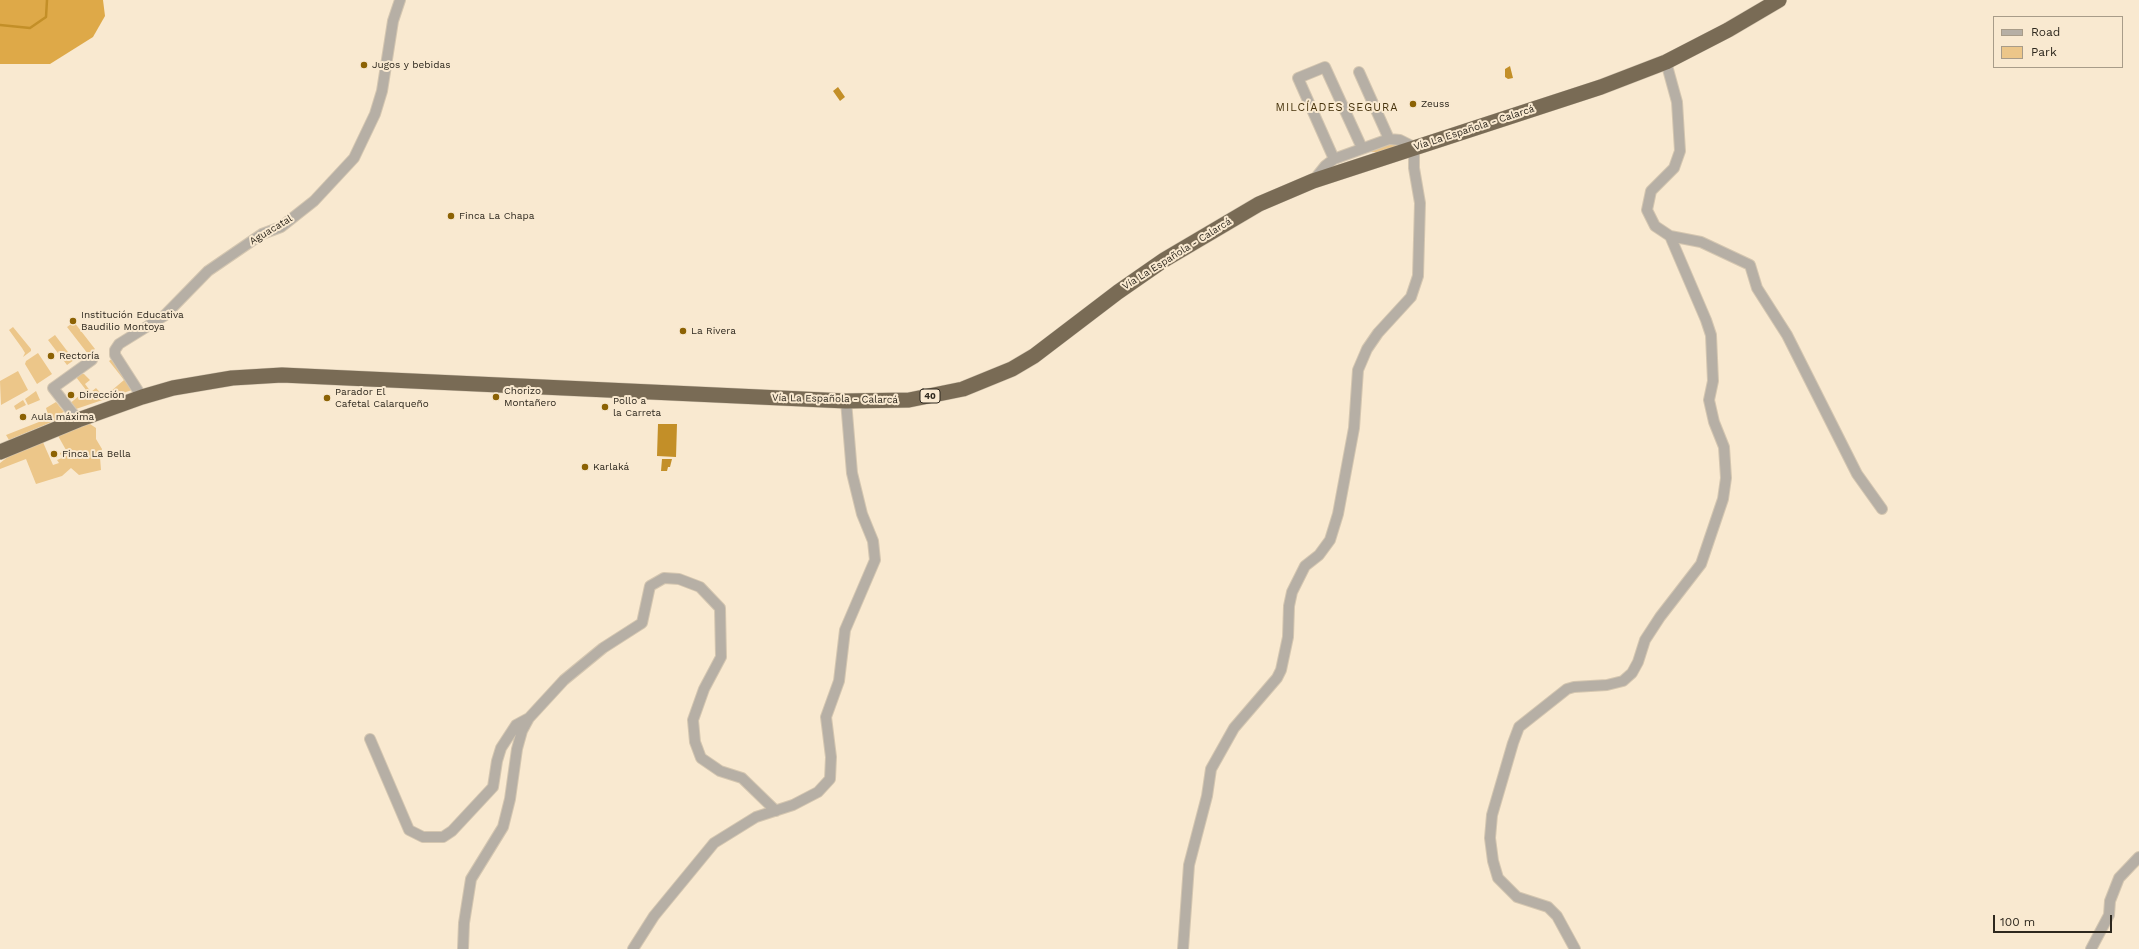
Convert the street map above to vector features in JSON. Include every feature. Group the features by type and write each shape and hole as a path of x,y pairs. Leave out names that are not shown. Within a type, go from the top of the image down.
{"highway":[{"name":"Vía La Española - Calarcá","path":"0,452 78,420 142,397 174,388 232,378 282,375 846,401 909,400 963,389 1012,368 1034,356 1118,292 1177,252 1259,204 1313,181 1601,87 1666,62 1728,30 1779,0"}],"street":[{"name":"Aguacatal","path":"142,397 116,355 115,350 119,344 164,316 208,271 262,234 281,227 314,201 354,158 375,114 382,91 393,21 400,0"},
{"path":"1666,62 1678,102 1680,151 1674,168 1651,191 1647,210 1655,226 1670,236 1701,242 1750,265 1757,288 1787,335 1857,474 1882,509"},
{"path":"1334,159 1298,78 1325,67 1362,148"},
{"path":"1359,72 1389,139"},
{"path":"1183,949 1189,865 1207,796 1211,769 1234,728 1277,678 1281,670 1288,638 1289,606 1292,592 1304,566 1319,556 1330,540 1338,514 1354,428 1358,370 1367,349 1378,333 1411,297 1418,276 1420,203 1415,174 1414,147 1400,140 1389,139 1362,148 1334,159 1325,166 1313,181"},
{"path":"1575,949 1557,916 1548,907 1517,897 1498,878 1493,861 1490,838 1492,815 1519,727 1567,689 1574,687 1607,685 1623,681 1632,673 1638,662 1645,640 1660,617 1701,564 1723,499 1726,478 1724,447 1714,422 1709,400 1713,381 1711,335 1670,236"},
{"path":"78,420 53,388 92,360"},
{"path":"633,949 654,916 714,843 756,818 776,811 818,792 830,779 831,757 826,717 839,681 845,630 875,560 873,541 862,514 852,473 846,401"},
{"path":"463,949 464,923 471,879 503,827 510,799 517,749 522,731 529,718 564,680 603,648 642,623 650,586 664,578 679,579 700,587 720,608 721,657 704,689 693,720 695,742 702,758 720,771 742,778 776,811"},
{"path":"370,739 409,830 423,837 443,836 452,831 493,787 497,761 501,748 516,725 529,718"},
{"path":"2091,949 2109,915 2110,902 2119,878 2139,857"}],"green space":[{"path":"1392,141 1401,145 1378,152 1367,152"},
{"path":"74,322 95,349 88,354 67,327"},
{"path":"13,327 31,349 31,351 23,357 25,353 9,330"},
{"path":"55,335 74,360 67,365 48,340"},
{"path":"38,353 52,374 37,384 25,364 26,361"},
{"path":"113,358 132,390 73,410 68,405 86,390 76,377 81,374 84,374 90,380 85,384 91,392 96,388 104,397 124,380 109,361"},
{"path":"18,371 28,390 1,405 0,381"},
{"path":"36,391 40,400 28,405 25,399"},
{"path":"23,400 26,405 16,410 14,406"},
{"path":"56,402 64,412 59,414 61,418 9,440 6,435 49,418 46,408"},
{"path":"87,422 96,428 96,439 102,449 100,457 101,470 79,475 71,468 62,476 36,484 26,459 0,469 0,463 13,453 42,440 53,465 59,463 57,460 62,458 60,453 66,450 57,434"}],"shaded area":[{"path":"0,0 103,0 105,16 93,37 50,64 0,64"},
{"path":"1510,66 1513,78 1508,79 1505,77 1505,69"},
{"path":"838,87 845,97 840,101 833,91"},
{"path":"658,424 677,424 676,457 657,456"},
{"path":"662,459 672,459 670,467 668,467 667,471 661,471"}],"waterway":[{"path":"0,25 30,28 46,17 47,0"}],"place":[{"name":"Jugos y bebidas","path":"364,65"},
{"name":"Zeuss","path":"1413,104"},
{"name":"Finca La Chapa","path":"451,216"},
{"name":"Institución Educativa Baudilio Montoya","path":"73,321"},
{"name":"La Rivera","path":"683,331"},
{"name":"Rectoría","path":"51,356"},
{"name":"Dirección","path":"71,395"},
{"name":"Chorizo Montañero","path":"496,397"},
{"name":"Parador El Cafetal Calarqueño","path":"327,398"},
{"name":"Pollo a la Carreta","path":"605,407"},
{"name":"Aula máxima","path":"23,417"},
{"name":"Finca La Bella","path":"54,454"},
{"name":"Karlaká","path":"585,467"}],"district":[{"name":"MILCÍADES SEGURA","path":"1337,108"}]}
